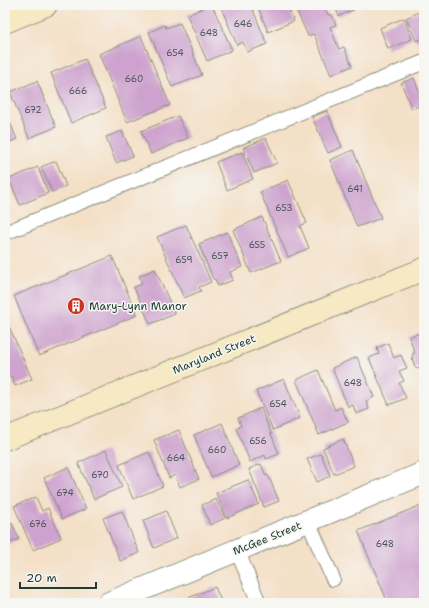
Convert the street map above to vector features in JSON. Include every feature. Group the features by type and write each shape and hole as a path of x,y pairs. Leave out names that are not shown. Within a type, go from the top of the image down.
{"main road":[{"path":"5,22 46,5"},
{"name":"Maryland Street","path":"5,439 424,269"}],"street":[{"name":"McGee Street","path":"110,603 424,473"}],"lane":[{"path":"5,233 424,62"},
{"path":"308,521 333,579"},
{"path":"237,550 259,603"}],"building":[{"path":"212,5 232,50 207,61 187,15"},
{"path":"220,5 251,5 267,44 247,52 243,42 237,45"},
{"path":"257,5 287,5 294,21 268,32"},
{"path":"294,5 323,5 328,15 331,14 336,25 330,27 339,49 344,47 352,66 331,75 314,34 308,36"},
{"path":"334,5 353,5 355,9 339,16"},
{"path":"421,11 424,18 424,38 416,41 406,18"},
{"path":"404,18 412,39 388,49 380,28"},
{"path":"180,23 202,75 172,87 149,32 165,25 166,28"},
{"path":"141,36 170,105 127,122 99,54"},
{"path":"85,59 106,108 71,123 51,73"},
{"path":"414,78 424,104 412,109 401,83"},
{"path":"37,81 56,127 29,138 10,92"},
{"path":"5,111 17,139 5,144"},
{"path":"327,111 342,147 328,153 312,117"},
{"path":"178,116 188,138 151,154 141,131"},
{"path":"122,131 133,156 116,163 106,137"},
{"path":"266,138 277,163 254,173 243,148"},
{"path":"353,150 381,218 357,227 330,160"},
{"path":"242,152 253,179 227,190 216,162"},
{"path":"56,161 66,186 52,192 41,167"},
{"path":"38,167 48,193 20,205 9,179"},
{"path":"288,180 307,223 300,226 309,248 288,257 260,192"},
{"path":"262,217 281,261 251,273 233,230"},
{"path":"186,225 211,282 199,287 201,291 184,298 157,237"},
{"path":"227,232 242,267 230,272 233,280 218,286 215,279 213,279 199,244"},
{"name":"Mary-Lynn Manor","path":"112,256 137,315 39,356 14,296"},
{"path":"155,269 175,314 150,324 134,287 142,284 139,276"},
{"path":"8,324 32,379 15,386 11,376 5,379 5,325"},
{"path":"424,331 424,372 422,368 420,369 415,367 412,358 413,353 415,353 409,337"},
{"path":"388,343 394,358 401,355 407,368 399,371 404,381 399,383 406,398 389,405 369,358 379,354 377,348"},
{"path":"357,357 374,397 366,401 369,409 356,414 353,405 348,407 332,368"},
{"path":"318,370 335,410 341,407 348,422 319,435 296,380"},
{"path":"284,379 300,418 273,430 256,391"},
{"path":"261,408 279,454 266,459 265,455 250,462 236,428 241,426 238,418"},
{"path":"222,423 239,465 211,477 194,435"},
{"path":"179,430 199,479 180,487 175,475 169,478 154,440"},
{"path":"343,439 354,466 334,474 323,448"},
{"path":"106,450 122,487 94,499 78,463"},
{"path":"149,452 163,486 133,499 119,465"},
{"path":"321,454 330,476 317,482 307,459"},
{"path":"261,464 266,476 268,475 279,501 264,507 249,469"},
{"path":"68,467 86,509 62,519 44,478"},
{"path":"248,480 259,504 227,518 216,493"},
{"path":"36,497 42,511 48,508 61,538 33,550 14,506"},
{"path":"216,499 225,518 210,525 202,505"},
{"path":"424,504 424,603 388,603 358,531"},
{"path":"122,511 139,553 120,561 103,518"},
{"path":"166,511 177,538 154,548 143,521"},
{"path":"5,522 7,525 12,523 19,539 5,545"},
{"path":"215,587 222,603 178,602"}],"place":[{"name":"Mary-Lynn Manor","path":"76,306"}]}
